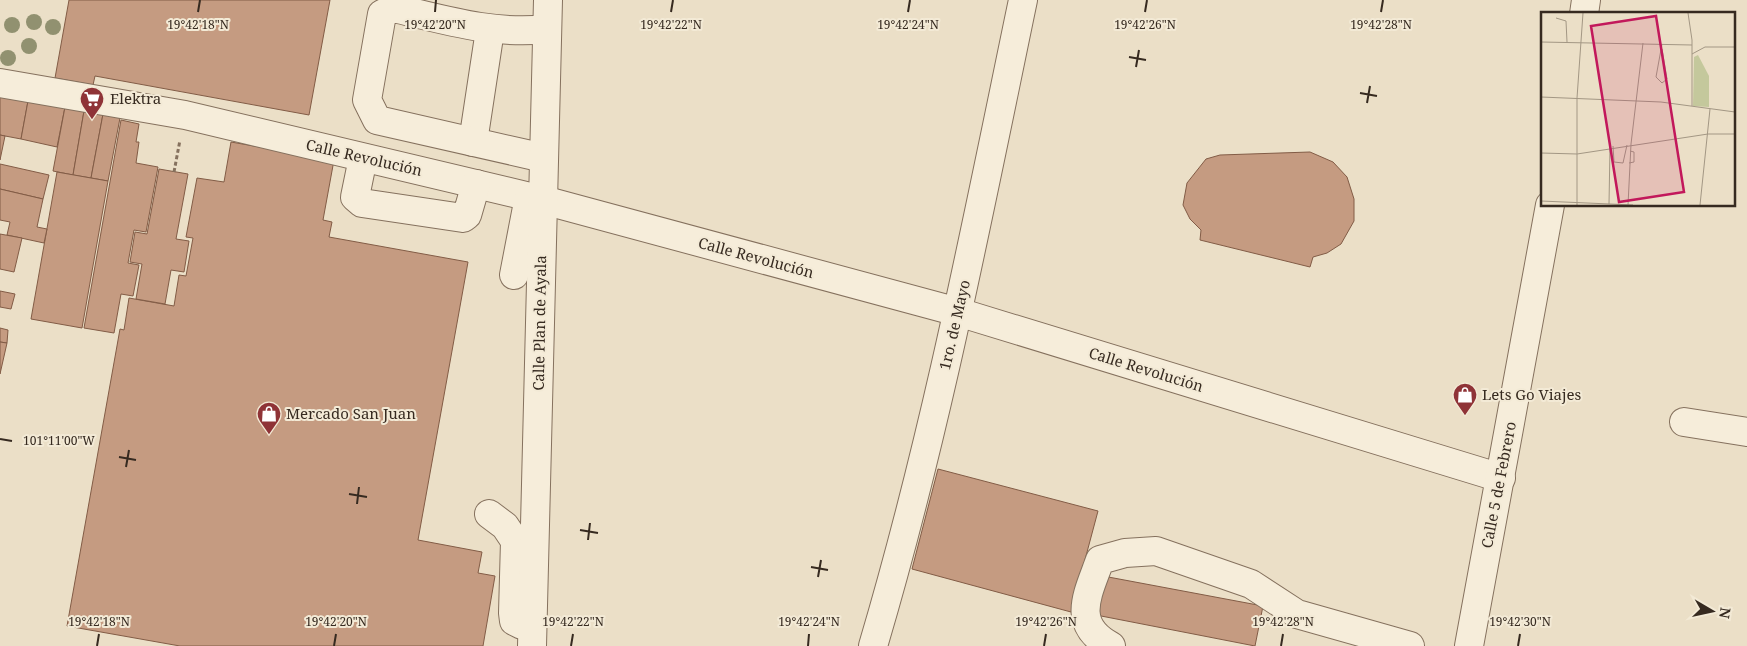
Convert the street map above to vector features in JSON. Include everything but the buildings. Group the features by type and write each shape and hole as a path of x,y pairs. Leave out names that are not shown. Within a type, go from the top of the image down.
{"street":[{"name":"Calle Plan de Ayala","path":"532,636 536,198 544,158 548,0"},
{"name":"1ro. de Mayo","path":"874,646 901,553 958,312 1023,0"},
{"path":"544,158 377,120 367,100 382,14 394,8 490,30 528,31 547,29"},
{"path":"473,142 490,30"},
{"name":"Calle Revolución","path":"0,83 185,115 536,198 958,312 1501,478"},
{"path":"363,158 355,189 355,198 362,203 464,218 468,214 476,184"},
{"path":"514,275 536,198"},
{"name":"Calle 5 de Febrero","path":"1468,646 1501,478 1550,206"},
{"path":"1684,422 1747,432"},
{"path":"489,514 506,526 515,541 514,621 522,625 532,636"},
{"path":"1111,646 1096,638 1085,621 1088,592 1100,560 1124,553 1156,551 1251,584 1297,614 1410,646"}],"place":[{"name":"Elektra","path":"92,120"},
{"name":"Lets Go Viajes","path":"1465,416"},
{"name":"Mercado San Juan","path":"269,435"}]}
